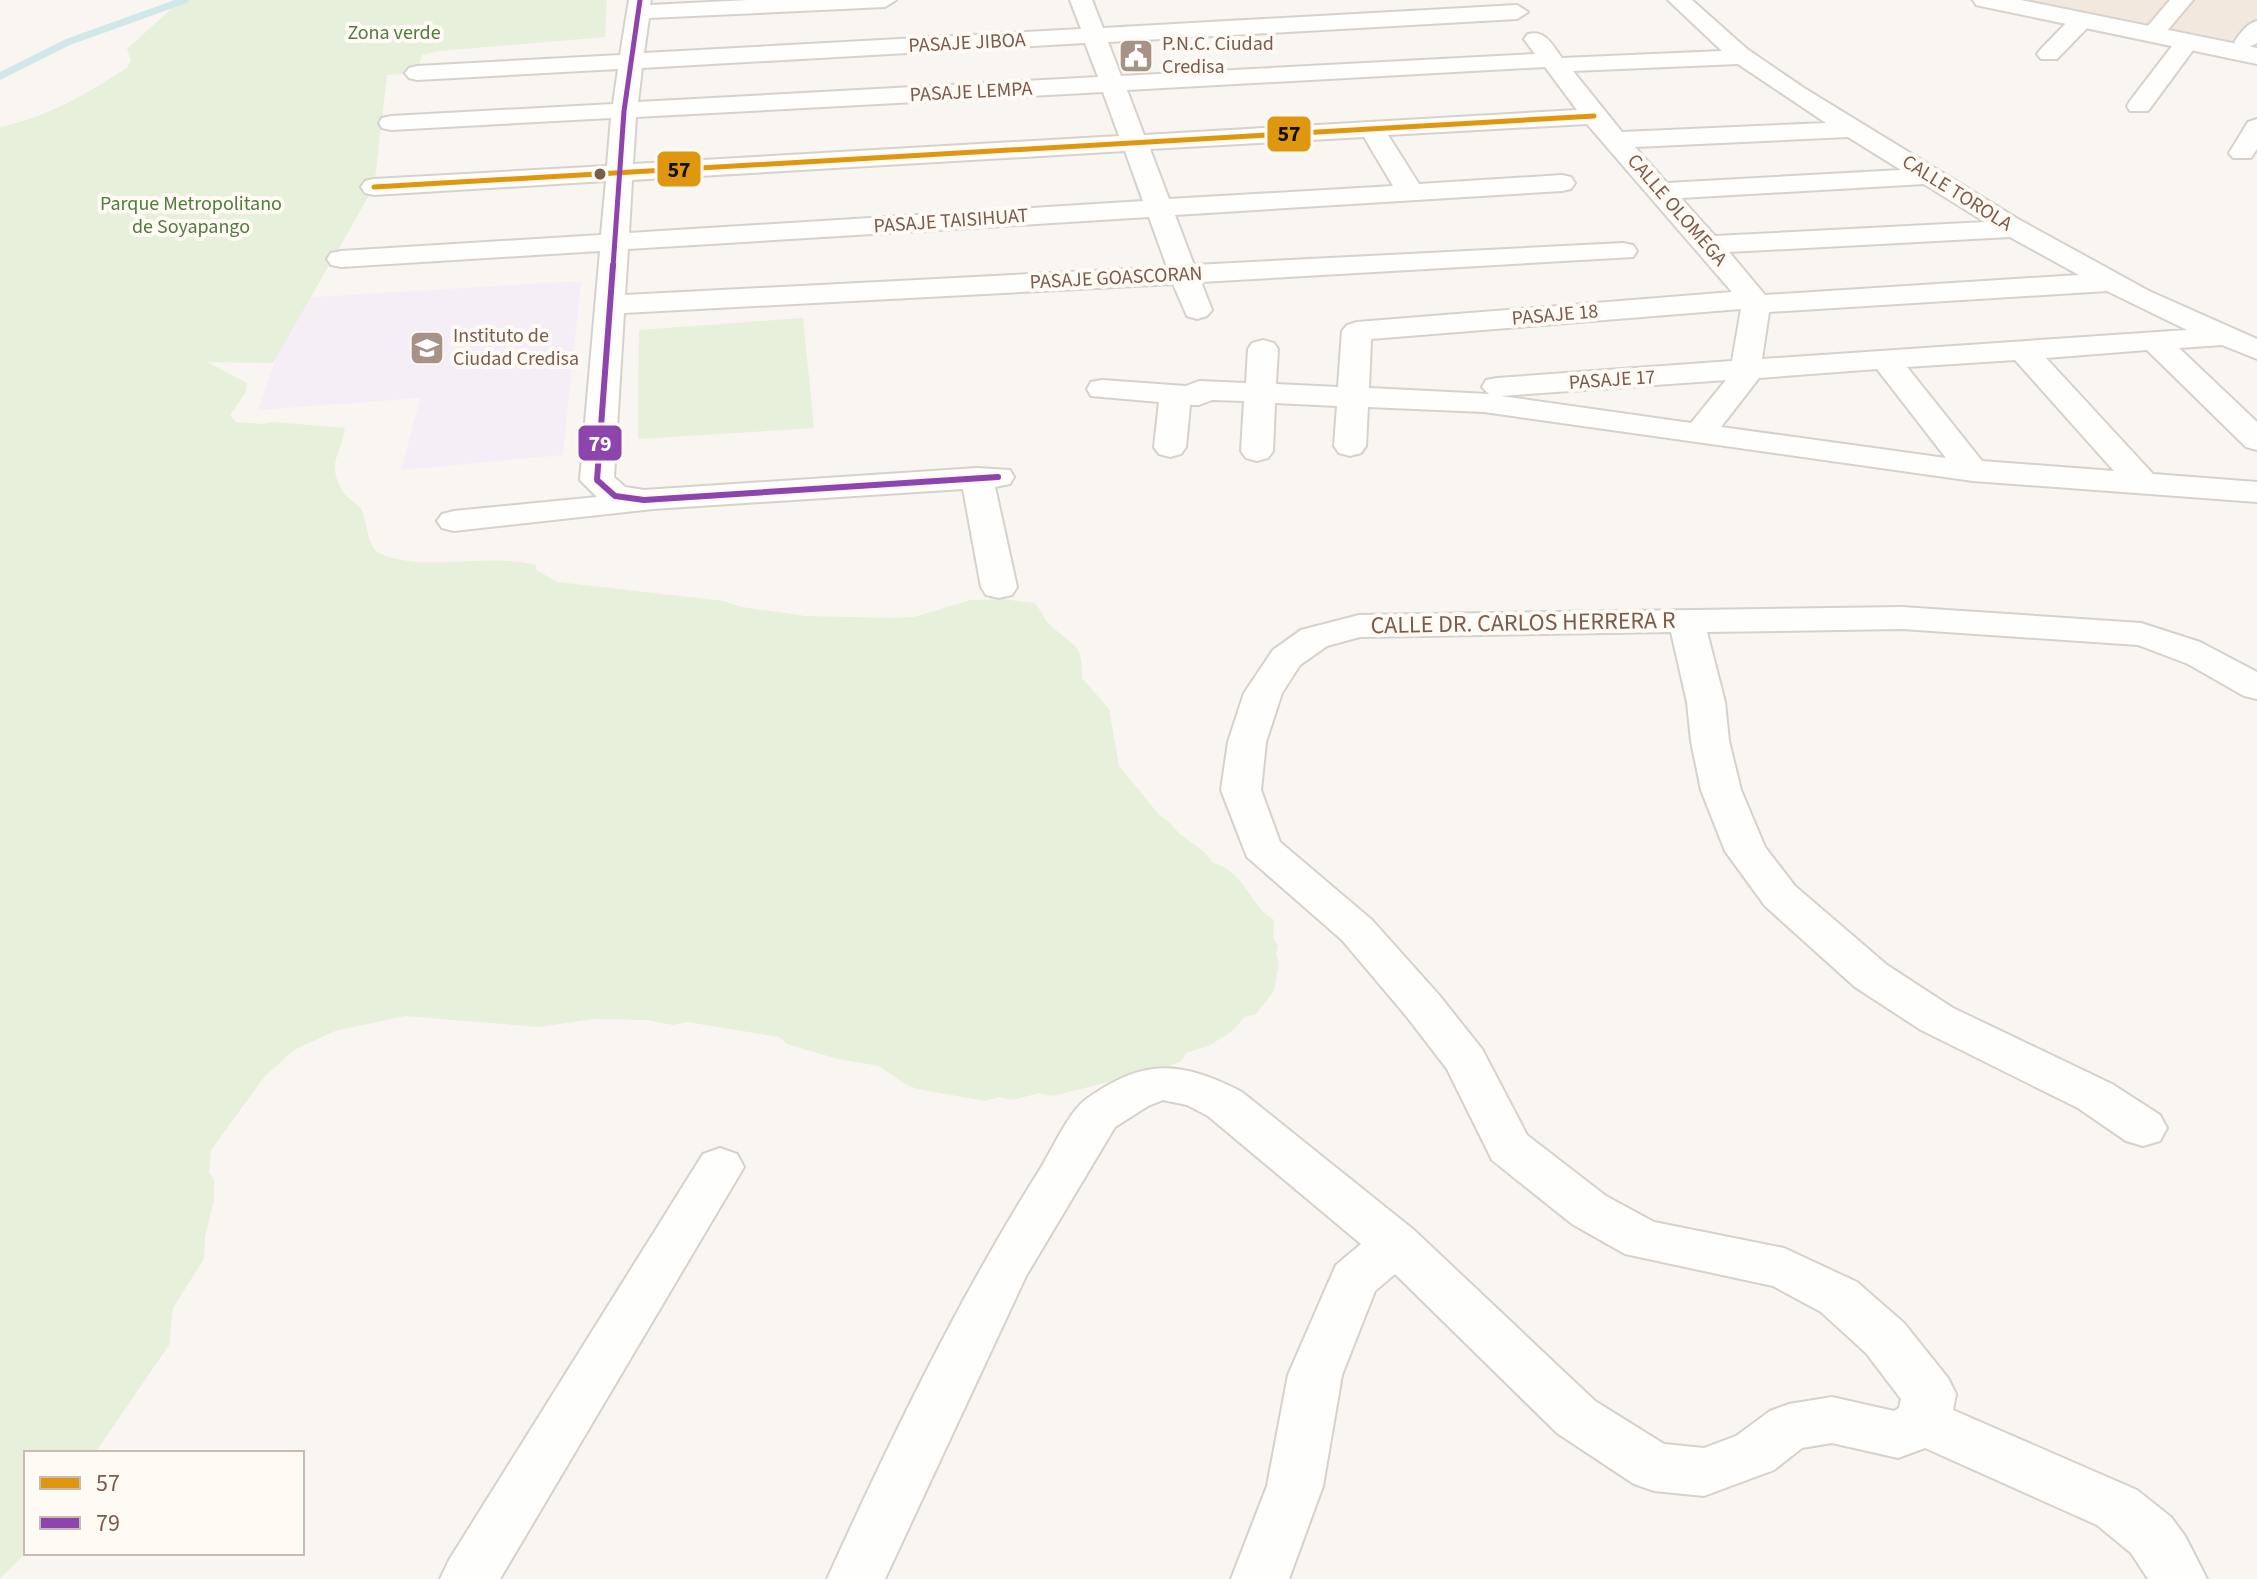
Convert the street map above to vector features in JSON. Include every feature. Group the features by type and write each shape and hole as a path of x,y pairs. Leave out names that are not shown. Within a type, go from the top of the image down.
{"street":[{"path":"695,498 644,500 615,496 597,480 624,111 640,6 885,0"},
{"path":"1081,0 1197,310"},
{"name":"CALLE TOROLA","path":"1679,0 1743,57 2014,229 2112,282 2257,350"},
{"path":"1985,0 2080,10 2187,42 2253,42"},
{"path":"2158,27 2182,0"},
{"name":"PASAJE JIBOA","path":"417,73 1094,36 1513,6"},
{"name":"CALLE OLOMEGA","path":"1513,6 1594,116 1755,301"},
{"path":"2049,54 2080,10"},
{"path":"2139,106 2187,42"},
{"name":"PASAJE LEMPA","path":"391,123 1552,62 1743,57"},
{"path":"374,187 1594,116"},
{"path":"2242,153 2257,127"},
{"path":"1371,128 1411,193"},
{"path":"1616,140 1853,129"},
{"path":"1660,191 1929,176"},
{"name":"PASAJE TAISIHUAT","path":"341,259 1562,183"},
{"path":"1709,245 2014,229"},
{"name":"PASAJE GOASCORAN","path":"610,305 1623,251"},
{"name":"PASAJE 18","path":"1351,396 1357,331 1755,301 2112,282"},
{"path":"1699,434 1736,391 1746,372 1755,301"},
{"name":"PASAJE 17","path":"1477,388 1746,372 2225,336"},
{"path":"2154,341 2257,440"},
{"path":"1257,451 1263,349"},
{"path":"2023,351 2145,485"},
{"path":"1886,361 1973,471"},
{"path":"1102,389 1199,396 1199,390 1484,403 1973,471 2257,492"},
{"path":"1170,447 1176,394"},
{"path":"1350,446 1351,396"},
{"path":"454,521 695,498 987,477 999,587"},
{"name":"CALLE DR. CARLOS HERRERA R","path":"1924,1422 1929,1394 1885,1338 1839,1297 1784,1268 1643,1240 1589,1210 1509,1147 1466,1061 1423,1006 1357,930 1262,848 1241,790 1247,742 1263,693 1286,658 1314,638 1359,626 1902,618 2141,634 2178,644 2210,658 2257,688"},
{"path":"1686,620 1706,702 1710,741 1721,790 1746,851 1780,896 1871,976 1937,1019 2095,1096 2143,1128"},
{"path":"856,1579 1005,1267 1098,1115 1131,1094 1161,1083 1198,1090 1225,1104 1396,1244 1576,1417 1654,1467 1704,1472 1755,1453 1789,1427 1832,1420 1898,1435 1924,1422 2032,1471 2106,1499 2138,1521 2168,1556 2178,1579"},
{"path":"469,1579 720,1167"},
{"path":"1260,1579 1295,1486 1315,1375 1354,1279 1396,1244"}],"shaded area":[{"path":"2023,0 2257,0 2257,50 2131,25"},
{"name":"Instituto de Ciudad Credisa","path":"581,281 563,455 401,470 420,398 258,410 297,298"}],"green space":[{"path":"181,0 607,0 605,37 439,51 422,55 417,73 387,75 374,187 273,363 207,362 247,383 246,392 230,415 236,422 345,428 335,467 338,483 362,511 373,547 377,552 394,558 433,562 517,562 536,565 536,570 557,582 724,601 742,607 805,616 914,617 971,600 1003,599 1035,603 1050,625 1075,646 1081,658 1082,678 1109,709 1119,766 1160,816 1213,863 1232,873 1265,914 1274,920 1273,937 1278,946 1276,954 1279,963 1274,991 1256,1014 1245,1017 1231,1032 1210,1045 1186,1053 1181,1061 1053,1096 1039,1093 1013,1100 999,1097 986,1101 917,1089 879,1066 838,1059 787,1044 779,1037 687,1022 673,1025 647,1020 593,1019 539,1027 405,1016 335,1031 294,1050 265,1076 211,1150 209,1172 214,1179 214,1200 205,1236 204,1259 173,1308 169,1345 96,1451 24,1451 24,1555 0,1578 0,127 50,111 127,68 131,60 127,49"},
{"path":"803,318 814,428 638,439 639,330"}],"waterway":[{"path":"0,76 68,42 185,0"}],"transit line":[{"name":"79","path":"640,0 624,111 597,480 615,496 644,500 998,477"},
{"name":"57","path":"374,187 1594,116"}],"place":[{"name":"P.N.C. Ciudad Credisa","path":"1136,56"},
{"name":"Instituto de Ciudad Credisa","path":"427,348"}],"park label":[{"name":"Zona verde","path":"394,33"},
{"name":"Parque Metropolitano de Soyapango","path":"191,216"}]}
